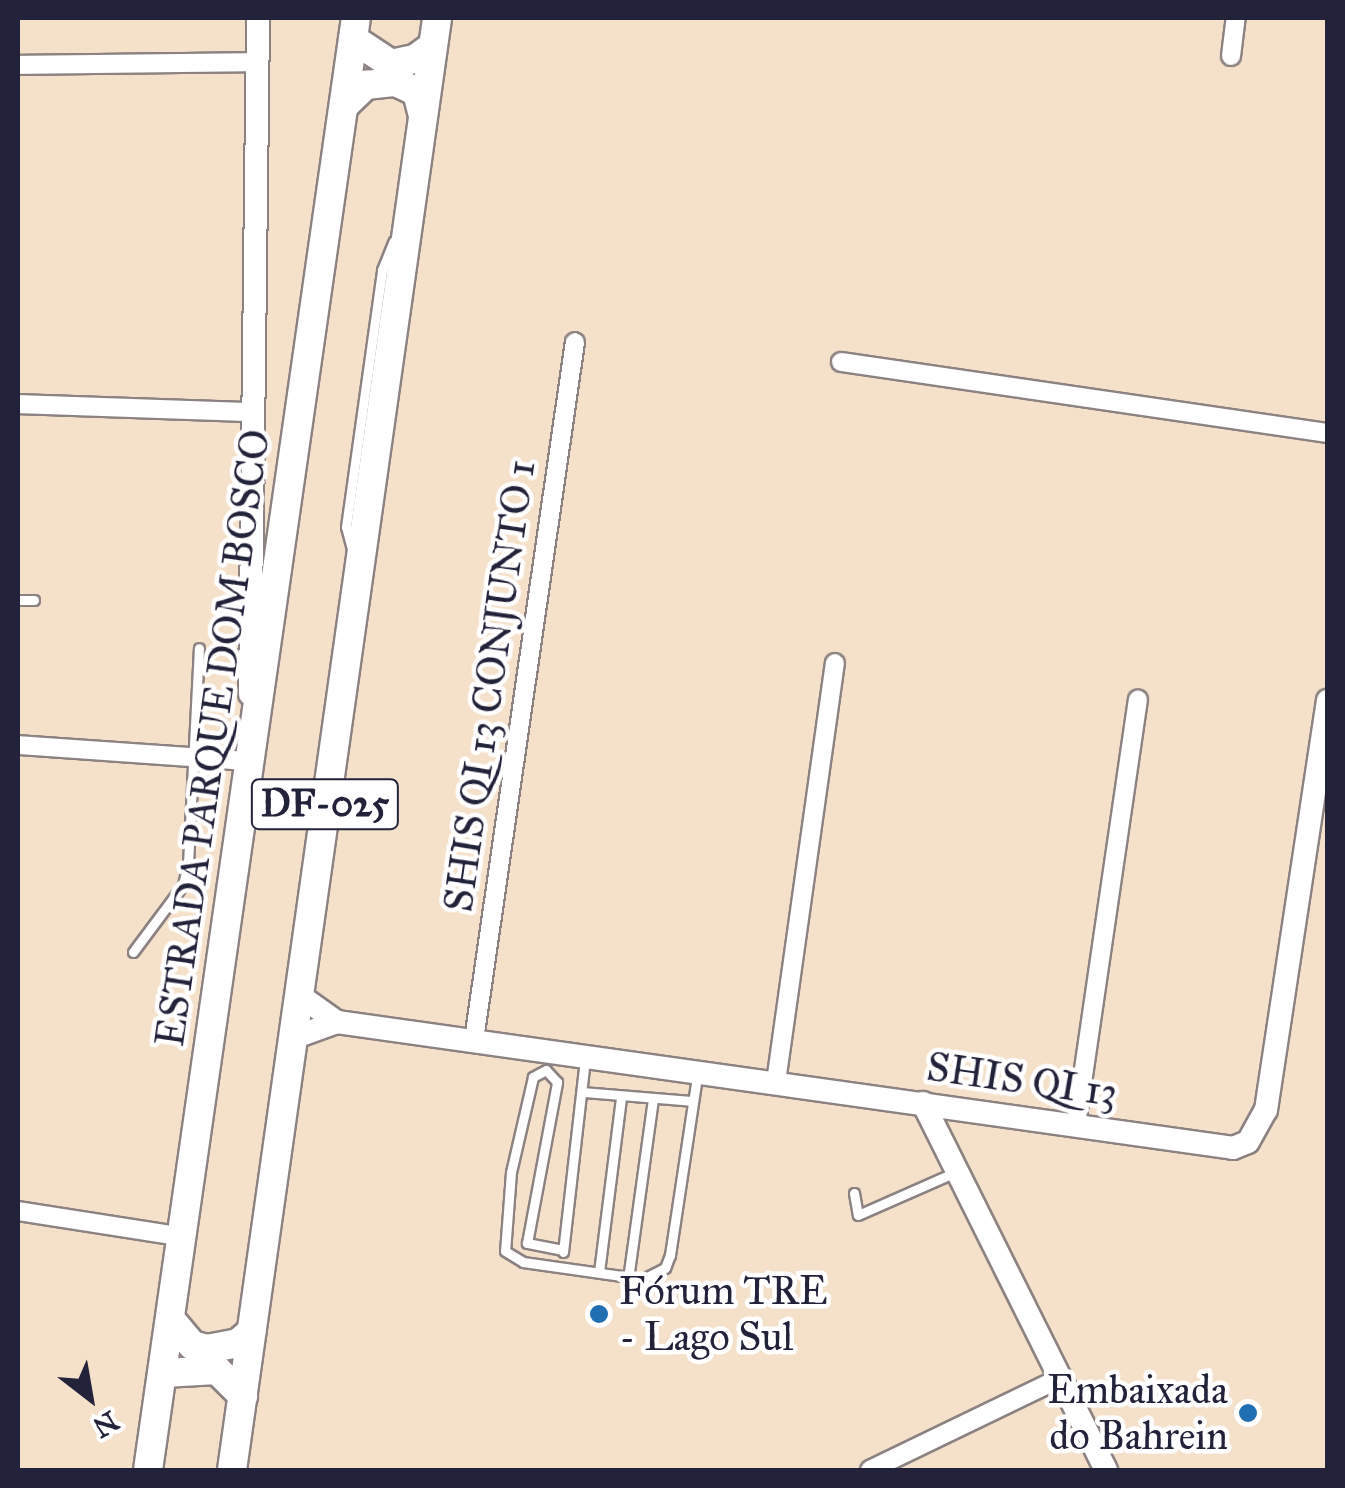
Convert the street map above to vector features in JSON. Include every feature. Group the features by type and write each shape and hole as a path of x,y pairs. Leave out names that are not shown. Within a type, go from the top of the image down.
{"main road":[{"name":"DF-025","path":"232,1470 406,213 437,18"},
{"path":"355,28 391,64 415,59 433,46"},
{"name":"ESTRADA PARQUE DOM BOSCO","path":"148,1470 355,28"},
{"path":"346,104 366,85 396,82 416,92 422,112"},
{"path":"172,1321 192,1345 207,1349 238,1343 252,1332"},
{"path":"164,1373 217,1370 243,1396"}],"street":[{"path":"251,732 258,18"},
{"path":"1231,56 1236,18"},
{"path":"18,65 260,62"},
{"name":"SHIS QI 13 CONJUNTO 1","path":"474,1040 574,342"},
{"path":"841,362 1328,433"},
{"path":"18,404 252,412"},
{"path":"776,1082 835,663"},
{"path":"1076,1124 1138,699"},
{"name":"SHIS QI 13","path":"293,1038 337,1022 1076,1124 1216,1148 1248,1142 1259,1130 1320,808 1328,702"},
{"path":"18,745 248,762"},
{"name":"SHIS QI 13","path":"299,995 337,1022"},
{"path":"924,1103 1106,1470"},
{"path":"18,1211 184,1237"},
{"path":"870,1470 1062,1376"}],"lane":[{"path":"18,600 34,600"},
{"path":"132,952 182,886 195,758 199,648"},
{"path":"561,1264 585,1055"},
{"path":"564,1250 533,1249 527,1243 558,1082 546,1070 530,1085 503,1246 514,1259 561,1264 628,1279 656,1275 670,1256 697,1074"},
{"path":"582,1092 693,1101"},
{"path":"599,1272 621,1097"},
{"path":"628,1279 654,1099"},
{"path":"854,1193 858,1215 958,1170"}],"place":[{"name":"Fórum TRE - Lago Sul","path":"599,1314"},
{"name":"Embaixada do Bahrein","path":"1248,1413"}]}
